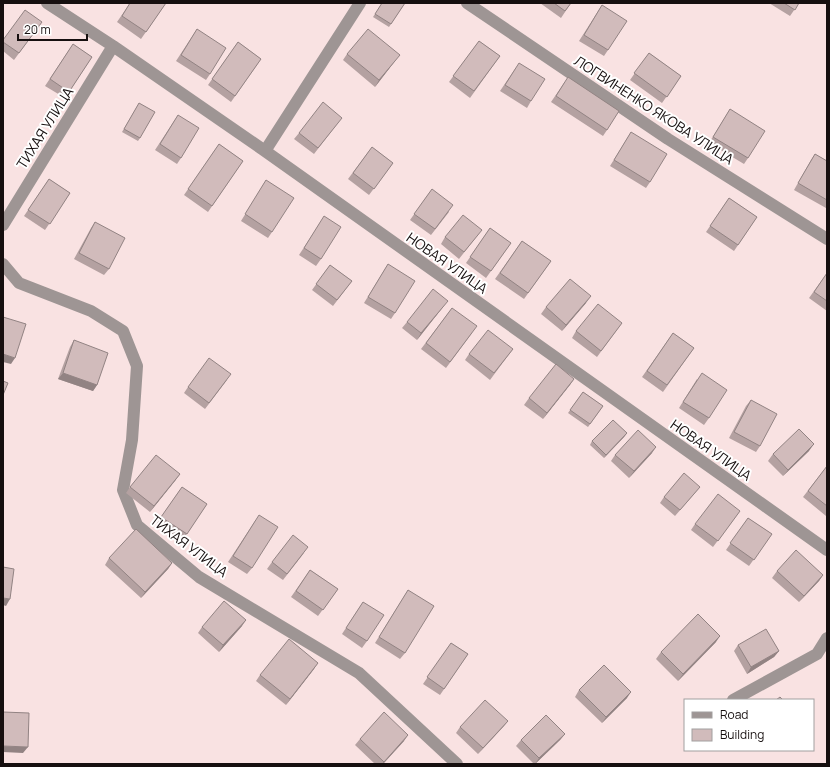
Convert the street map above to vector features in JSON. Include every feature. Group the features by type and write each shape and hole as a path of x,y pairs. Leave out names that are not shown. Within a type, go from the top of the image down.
{"street":[{"name":"НОВАЯ УЛИЦА","path":"47,3 114,46 265,151 827,550"},
{"path":"265,151 360,3"},
{"name":"ЛОГВИНЕНКО ЯКОВА УЛИЦА","path":"467,3 668,139 827,239"},
{"name":"ТИХАЯ УЛИЦА","path":"3,225 114,46"},
{"name":"ТИХАЯ УЛИЦА","path":"3,264 19,283 91,310 123,331 137,366 132,440 123,490 137,525 200,576 359,673 457,764"},
{"path":"735,699 817,654 827,638"}],"building":[{"path":"130,3 166,3 146,32 122,16"},
{"path":"382,3 405,3 391,24 375,14"},
{"path":"554,3 571,3 565,11"},
{"path":"784,3 799,3 795,10"},
{"path":"602,5 627,21 608,50 584,35"},
{"path":"25,10 42,22 19,53 3,42 3,40"},
{"path":"197,29 226,48 210,74 181,55"},
{"path":"368,29 400,55 379,80 347,54"},
{"path":"479,41 500,56 474,91 453,76"},
{"path":"238,42 261,59 235,96 212,79"},
{"path":"73,44 92,57 69,92 50,79"},
{"path":"649,53 681,76 667,97 634,73"},
{"path":"519,63 545,79 531,101 505,85"},
{"path":"568,77 619,111 607,130 556,96"},
{"path":"323,102 342,118 318,148 299,133"},
{"path":"139,103 155,112 140,138 124,129"},
{"path":"730,109 765,131 748,158 713,137"},
{"path":"178,115 199,128 181,158 160,144"},
{"path":"631,132 667,154 650,182 614,160"},
{"path":"219,144 243,161 212,206 188,189"},
{"path":"372,147 393,163 374,189 353,173"},
{"path":"815,154 827,161 827,200 798,183"},
{"path":"49,179 70,193 50,224 28,210"},
{"path":"266,180 294,198 272,232 245,214"},
{"path":"432,189 453,205 435,229 414,214"},
{"path":"729,198 757,217 738,245 710,226"},
{"path":"463,215 482,230 464,252 445,237"},
{"path":"324,216 341,227 321,259 304,248"},
{"path":"95,222 125,238 109,269 79,253"},
{"path":"490,228 511,243 491,271 470,257"},
{"path":"522,241 551,261 528,293 500,273"},
{"path":"388,264 415,281 395,313 368,297"},
{"path":"330,265 352,281 337,300 316,284"},
{"path":"827,273 827,301 814,292"},
{"path":"570,279 591,296 566,325 546,307"},
{"path":"433,289 448,301 421,333 407,322"},
{"path":"598,304 622,323 601,351 576,331"},
{"path":"452,308 477,326 450,362 426,343"},
{"path":"3,317 26,324 15,358 3,354"},
{"path":"488,330 513,349 494,373 469,354"},
{"path":"673,333 694,348 667,385 647,371"},
{"path":"74,340 108,353 97,385 63,373"},
{"path":"209,358 231,374 209,403 188,387"},
{"path":"556,364 574,379 547,413 529,398"},
{"path":"702,373 727,390 709,418 683,402"},
{"path":"3,381 8,383 3,395"},
{"path":"583,392 603,406 590,424 570,410"},
{"path":"751,400 777,414 760,446 734,432"},
{"path":"613,420 627,433 606,455 592,441"},
{"path":"799,429 814,444 788,470 773,454"},
{"path":"638,430 656,447 634,471 615,455"},
{"path":"156,455 180,474 154,506 130,487"},
{"path":"827,466 827,506 808,491"},
{"path":"684,473 700,487 680,510 664,497"},
{"path":"182,487 207,504 187,534 161,517"},
{"path":"718,494 740,511 718,541 695,524"},
{"path":"259,515 278,527 252,568 233,556"},
{"path":"748,518 772,534 754,560 730,543"},
{"path":"136,529 172,563 145,592 109,558"},
{"path":"293,535 308,547 287,574 272,562"},
{"path":"796,550 823,575 804,596 777,571"},
{"path":"3,567 14,569 10,599 3,598"},
{"path":"310,570 338,589 323,610 296,591"},
{"path":"408,590 434,606 405,653 379,637"},
{"path":"224,601 246,620 223,645 202,627"},
{"path":"363,602 384,615 367,641 346,628"},
{"path":"698,614 720,636 683,674 661,652"},
{"path":"766,629 779,651 751,667 738,645"},
{"path":"289,639 318,663 290,699 260,675"},
{"path":"451,643 468,654 444,689 427,677"},
{"path":"604,665 631,692 606,717 579,690"},
{"path":"485,700 508,721 483,748 460,727"},
{"path":"3,712 29,713 28,747 3,746"},
{"path":"384,712 408,735 384,762 360,739"},
{"path":"546,715 565,734 539,758 521,740"}]}
